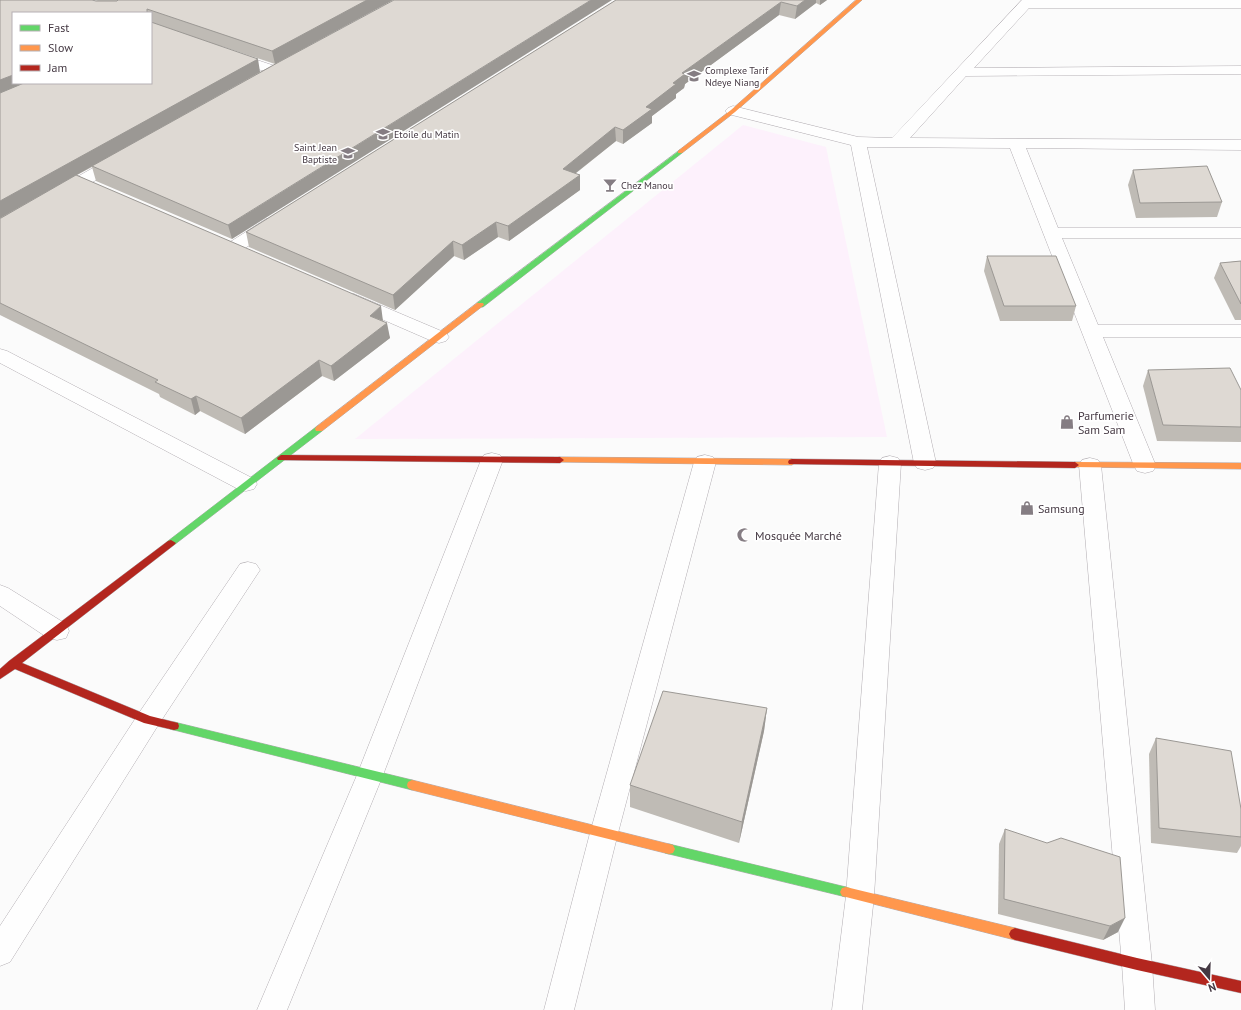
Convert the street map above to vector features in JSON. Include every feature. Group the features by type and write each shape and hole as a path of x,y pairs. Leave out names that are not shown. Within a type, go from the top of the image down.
{"street":[{"path":"0,675 246,484 733,111 859,0"},
{"path":"897,142 1027,2 1232,6"},
{"path":"218,50 283,67 263,79"},
{"path":"962,72 1241,70"},
{"path":"733,111 858,142 1241,145"},
{"path":"858,142 924,463"},
{"path":"1016,144 1145,466"},
{"path":"47,201 134,152"},
{"path":"80,182 102,192"},
{"path":"254,257 226,245 287,214"},
{"path":"1052,233 1241,233"},
{"path":"340,294 439,337"},
{"path":"1092,331 1241,331"},
{"path":"0,355 246,484"},
{"path":"281,458 1241,466"},
{"path":"272,1010 370,775 492,460"},
{"path":"559,1010 604,833 705,462"},
{"path":"847,1010 860,896 890,463"},
{"path":"1090,465 1137,964 1140,1010"},
{"path":"0,952 148,720 248,570"},
{"path":"0,594 57,631"},
{"path":"13,664 148,720 1137,964 1241,987"}],"shaded area":[{"path":"743,125 826,147 887,437 355,439"}],"building":[{"path":"0,0 367,0 272,51 147,9 147,12 12,12 12,75 0,80"},
{"path":"394,0 591,0 228,225 92,166 279,62"},
{"path":"616,0 805,0 797,6 781,2 682,73 685,74 673,83 676,84 646,107 652,109 623,130 615,127 563,169 580,175 508,226 496,222 462,245 453,241 393,295 246,232"},
{"path":"152,22 258,59 0,201 0,93 22,84 152,84"},
{"path":"1207,166 1222,202 1140,203 1133,170"},
{"path":"76,175 381,306 370,316 387,323 331,366 319,360 241,418 196,396 191,399 155,382 158,380 0,303 0,218"},
{"path":"987,256 1056,256 1076,306 1004,306"},
{"path":"1241,261 1241,304 1220,263"},
{"path":"1230,368 1241,390 1241,427 1163,425 1148,370"},
{"path":"663,691 767,708 742,822 630,785"},
{"path":"1156,738 1231,751 1241,809 1241,837 1159,828"},
{"path":"1005,829 1047,843 1061,838 1120,857 1125,918 1110,926 1004,899"}],"traffic: fast":[{"path":"480,305 680,152"},
{"path":"171,543 319,429"},
{"path":"174,726 412,785"},
{"path":"669,849 846,892"}],"traffic: slow":[{"path":"680,152 733,111 859,0"},
{"path":"319,429 480,305"},
{"path":"560,460 792,462"},
{"path":"1075,465 1241,466"},
{"path":"412,785 669,849"},
{"path":"846,892 1015,934"}],"traffic: jam":[{"path":"281,458 560,460"},
{"path":"792,462 1075,465"},
{"path":"0,675 171,543"},
{"path":"13,664 148,720 174,726"},
{"path":"1015,934 1137,964 1241,987"}],"place":[{"name":"Complexe Tarif Ndeye Niang","path":"694,76"},
{"name":"Etoile du Matin","path":"383,134"},
{"name":"Saint Jean Baptiste","path":"348,153"},
{"name":"Chez Manou","path":"610,185"},
{"name":"Parfumerie Sam Sam","path":"1067,422"},
{"name":"Samsung","path":"1027,508"},
{"name":"Mosquée Marché","path":"744,535"}]}
